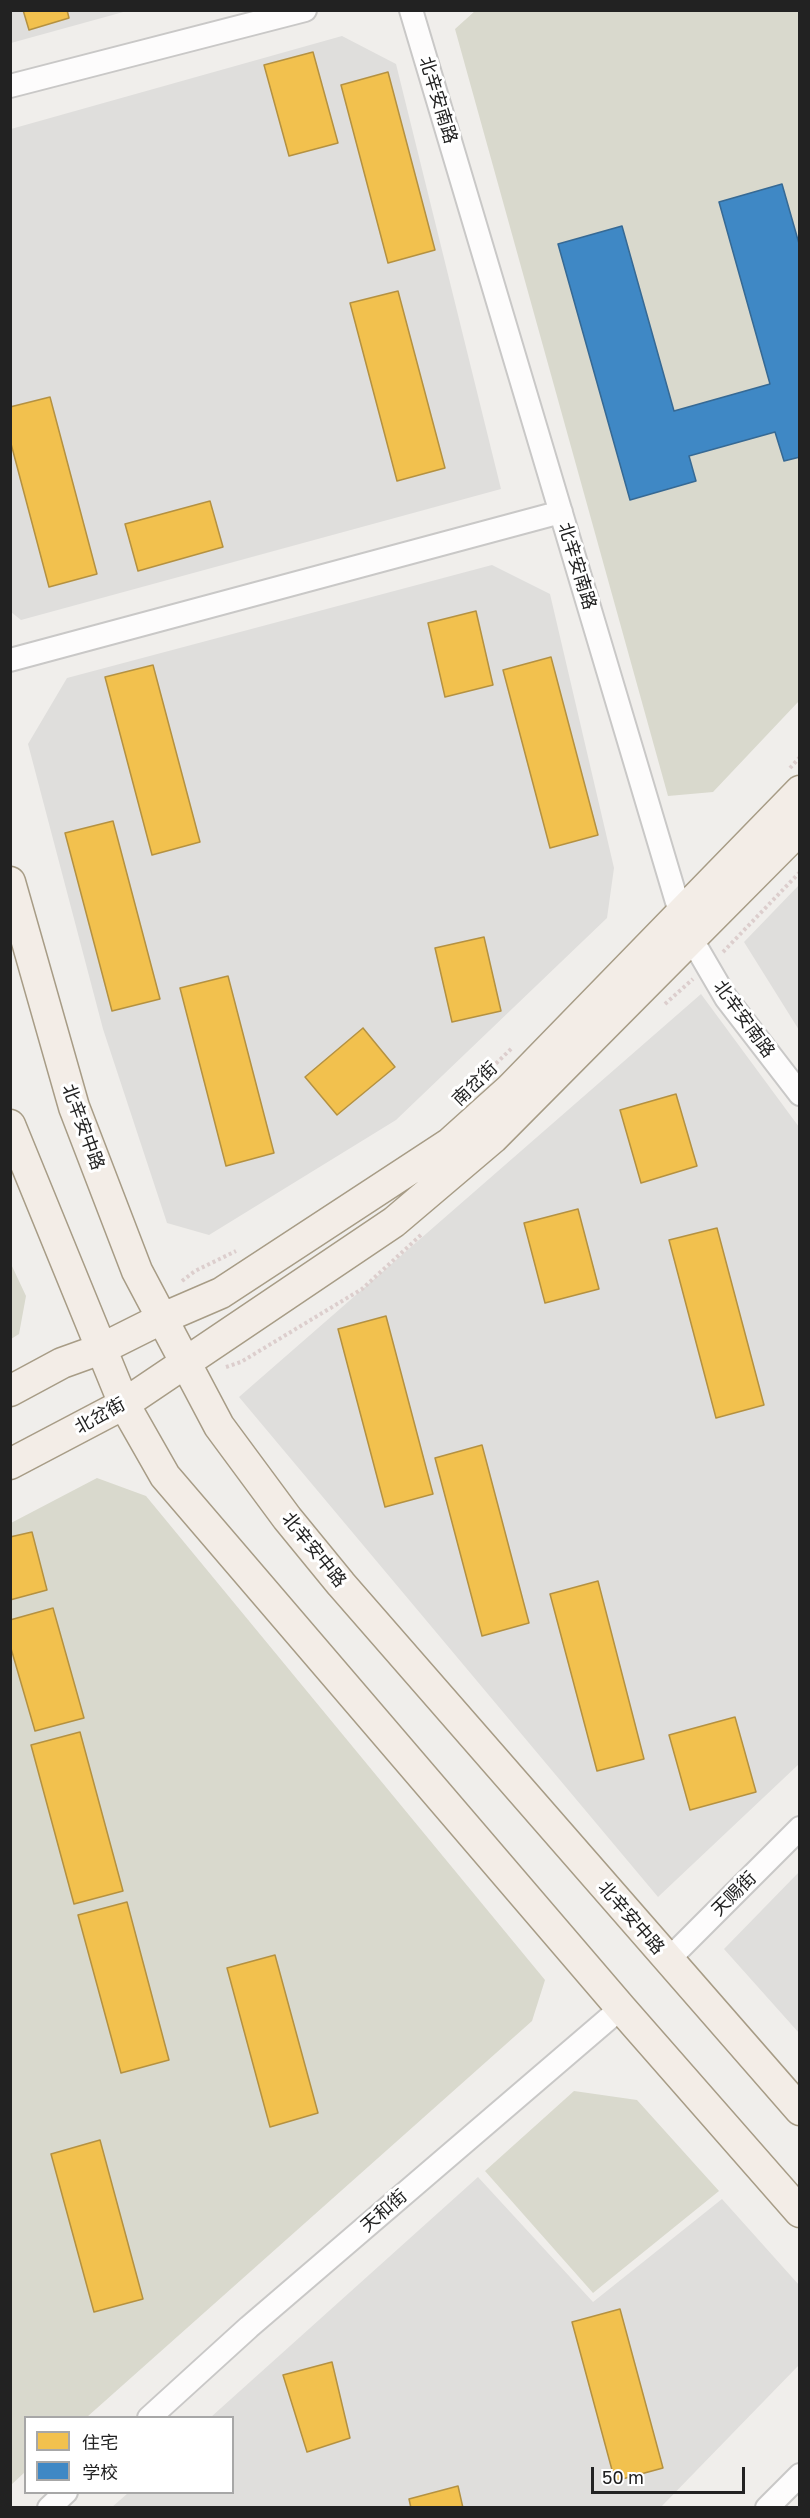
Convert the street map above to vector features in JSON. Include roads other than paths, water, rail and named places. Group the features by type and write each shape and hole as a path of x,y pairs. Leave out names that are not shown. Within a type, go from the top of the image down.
{"main road":[{"name":"南岔街","path":"186,1362 394,1222 493,1138 685,925 791,783"},
{"name":"南岔街","path":"158,1311 221,1293 450,1143 685,925 800,829"},
{"name":"北辛安中路","path":"10,882 74,1107 137,1271 219,1426 287,1518 341,1584 800,2110"},
{"path":"10,1125 124,1404 165,1476 621,2008 800,2212"},
{"path":"10,1391 62,1363 101,1349 158,1311"},
{"name":"北岔街","path":"10,1464 124,1404 186,1362"}],"street":[{"path":"10,86 305,10"},
{"name":"北辛安南路","path":"411,10 685,925 726,998 800,1094"},
{"path":"10,660 561,512"},
{"name":"天赐街","path":"668,1960 800,1828"},
{"name":"天和街","path":"151,2416 249,2327 621,2008"},
{"path":"767,2508 800,2475"},
{"path":"50,2508 65,2494"}]}
